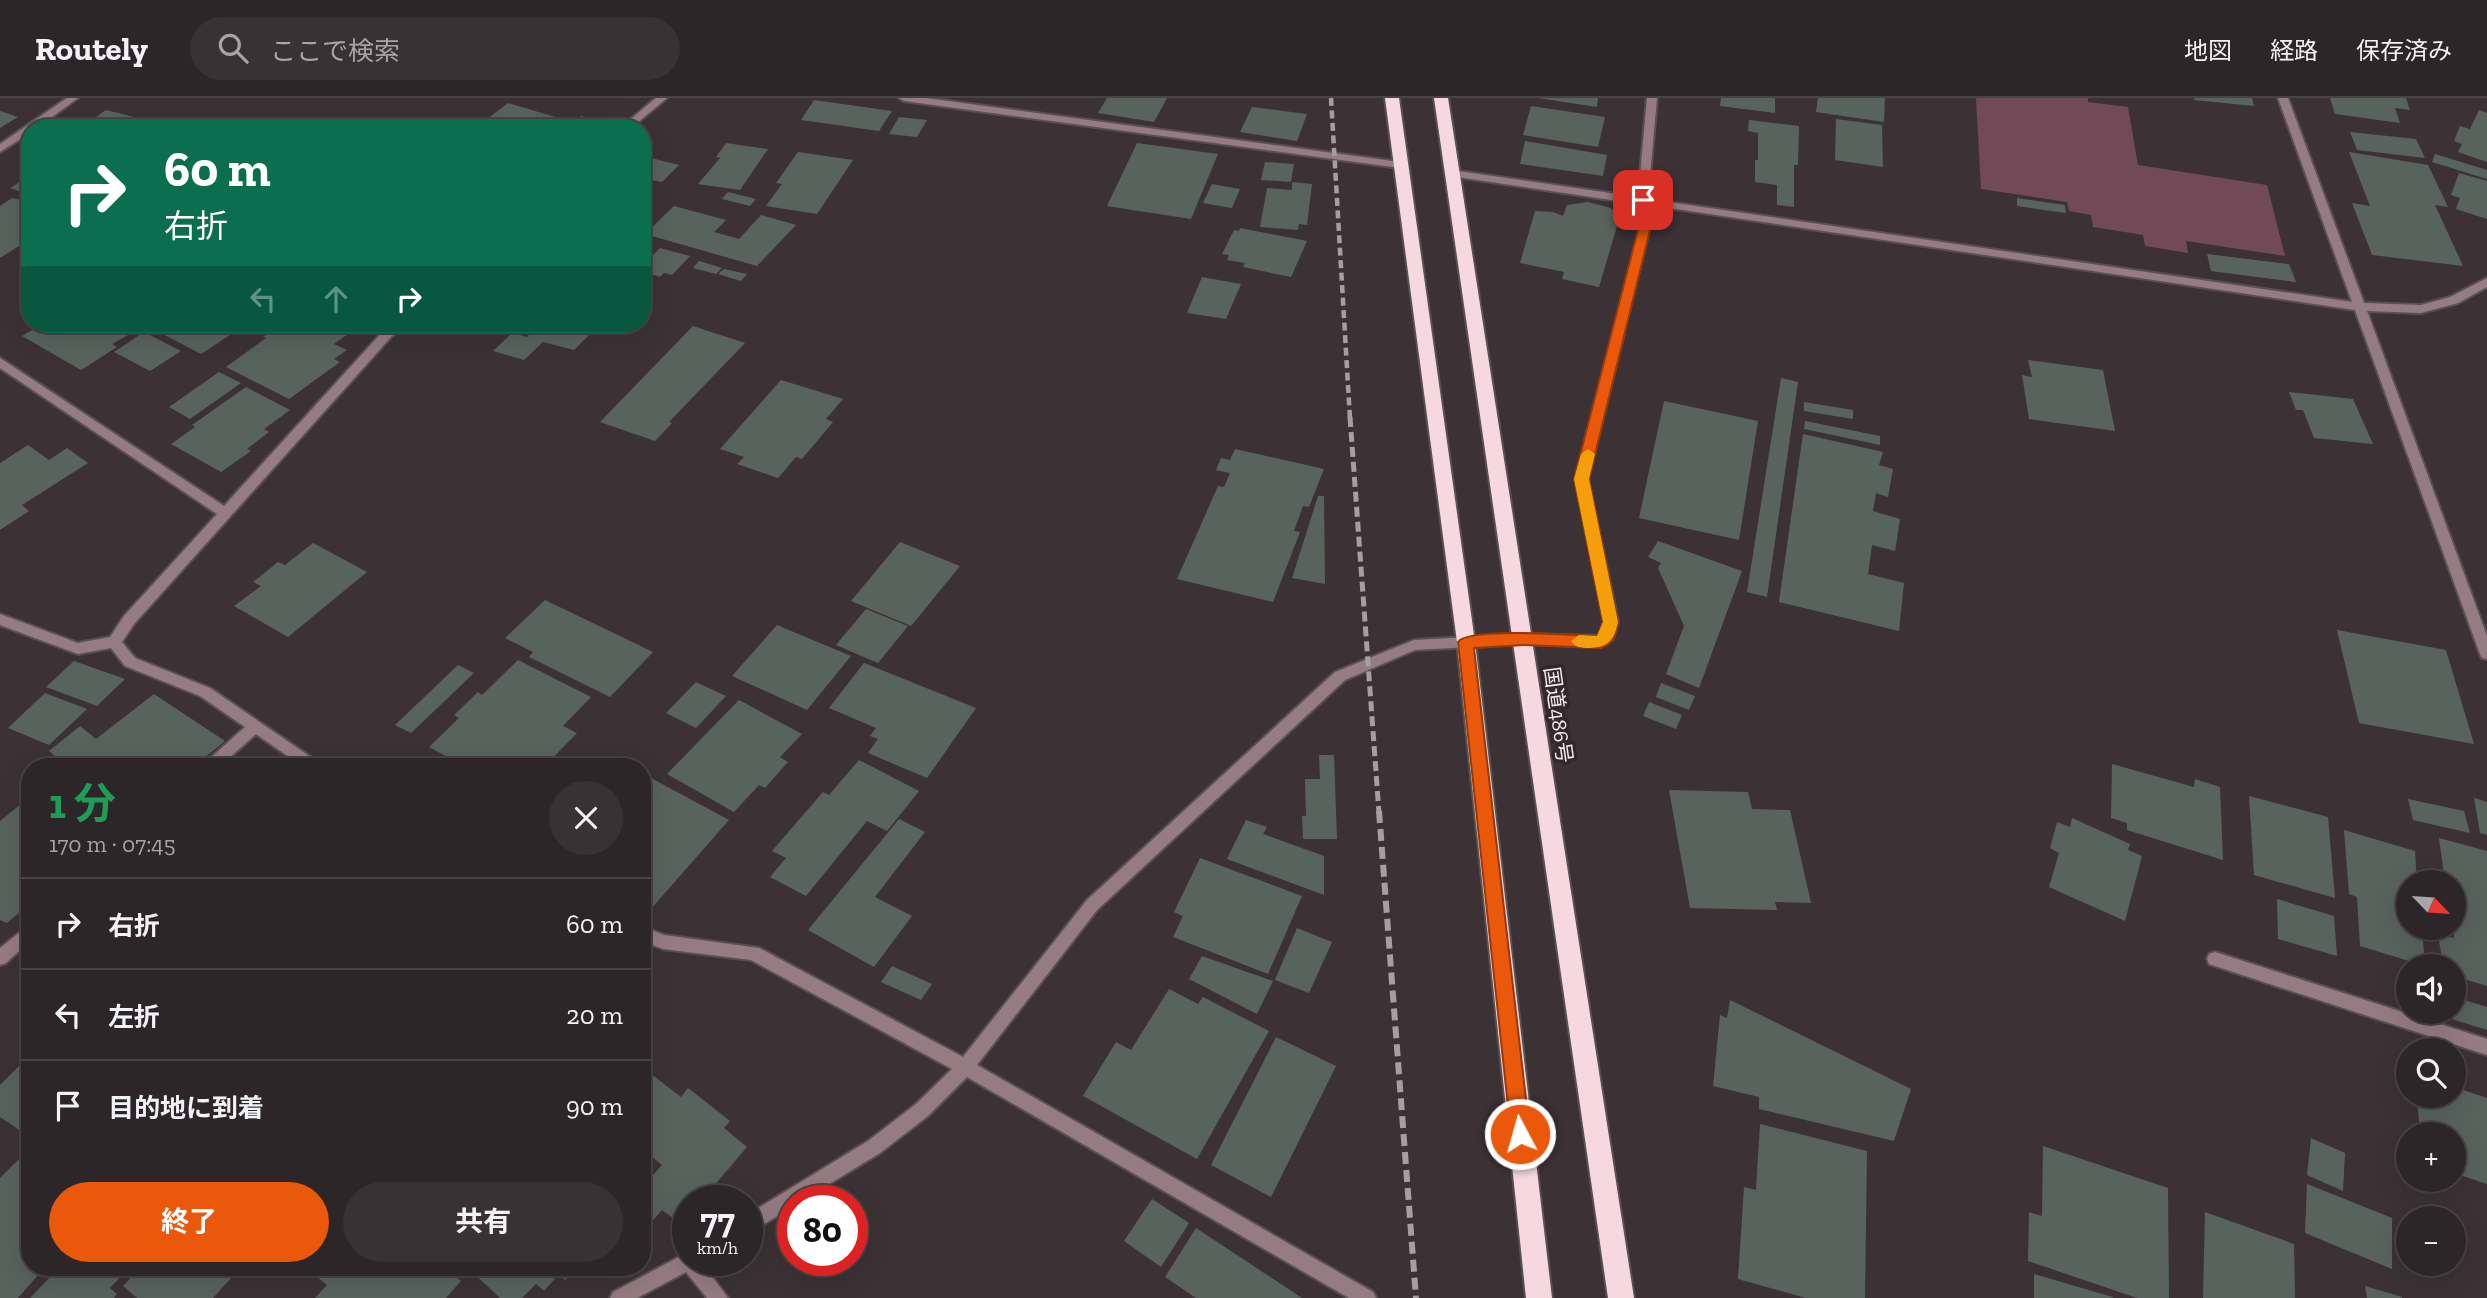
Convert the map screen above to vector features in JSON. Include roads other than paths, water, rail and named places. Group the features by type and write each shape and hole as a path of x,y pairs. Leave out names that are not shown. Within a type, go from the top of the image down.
{"highway":[{"path":"1392,98 1466,642 1539,1298"},
{"name":"国道486号","path":"1441,98 1621,1298"}],"street":[{"path":"43,119 74,98"},
{"path":"636,119 662,98"},
{"path":"904,98 1400,165"},
{"path":"763,1215 874,1147 922,1110 965,1067 1092,905 1340,676 1414,645 1524,639 1601,642 1608,635 1611,622 1581,479 1646,222 1643,200 1652,98"},
{"path":"2283,98 2487,654"},
{"path":"0,149 21,134"},
{"path":"1451,173 2360,307 2421,309 2454,300 2487,282"},
{"path":"0,619 78,649 114,642 129,620 388,333"},
{"path":"0,362 226,514"},
{"path":"114,642 130,662 205,692 302,758"},
{"path":"220,758 256,726"},
{"path":"651,937 663,942 753,953 965,1067 1367,1298"},
{"path":"0,958 21,939"},
{"path":"2215,959 2487,1046"},
{"path":"619,1298 672,1270"},
{"path":"701,1276 719,1298"}],"railway":[{"path":"1331,98 1350,419"},
{"path":"1350,417 1379,813"},
{"path":"1379,811 1416,1298"}]}
